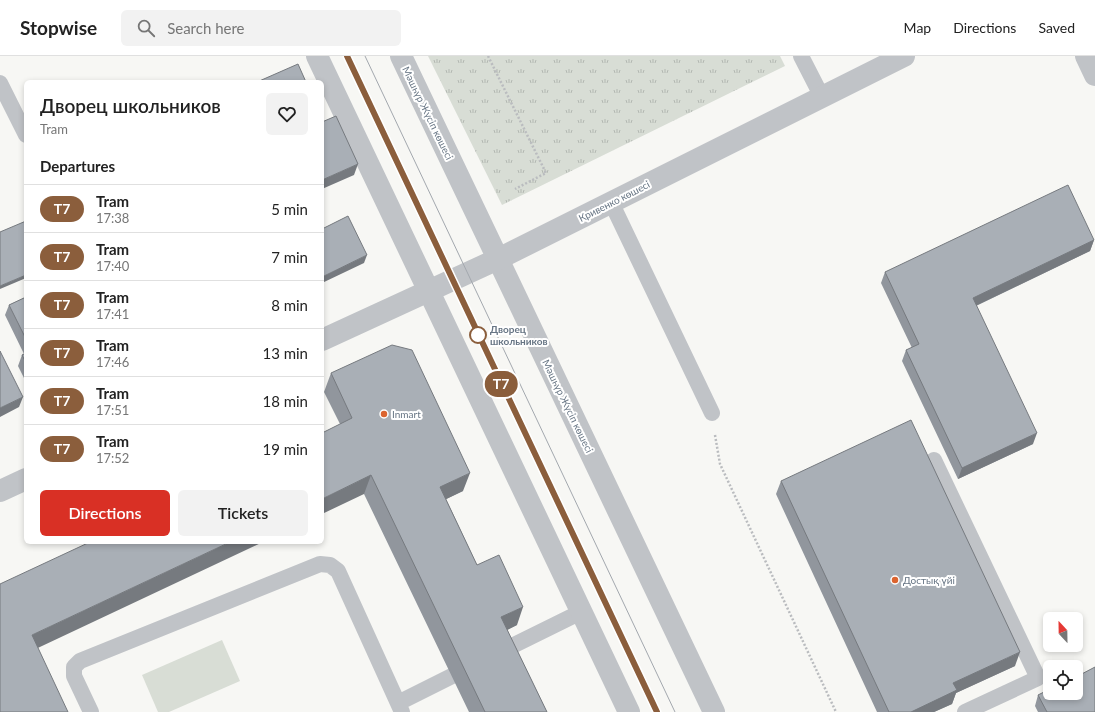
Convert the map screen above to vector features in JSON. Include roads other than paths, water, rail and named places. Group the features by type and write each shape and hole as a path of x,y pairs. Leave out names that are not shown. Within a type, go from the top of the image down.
{"street":[{"path":"317,56 629,712"},
{"name":"Мәшһүр Жүсіп көшесі","path":"400,56 714,712"},
{"name":"Кривенко көшесі","path":"324,339 498,259 904,56"},
{"path":"1086,56 1095,75"},
{"path":"0,491 24,480"}],"lane":[{"path":"801,56 822,97"},
{"path":"0,83 24,131"},
{"path":"611,202 712,413"},
{"path":"934,460 1038,678 965,712"},
{"path":"91,712 74,676 74,667 80,661 320,564 330,566 338,571 400,707 452,676"},
{"path":"502,651 581,612"}],"tram line":[{"path":"347,56 657,712"},
{"name":"T7","path":"347,56 422,214 458,295 657,712"},
{"path":"365,56 675,712"}],"place":[{"name":"Дворец школьников","path":"478,335"},
{"name":"Inmart","path":"384,414"},
{"name":"Достық үйі","path":"895,580"}]}
